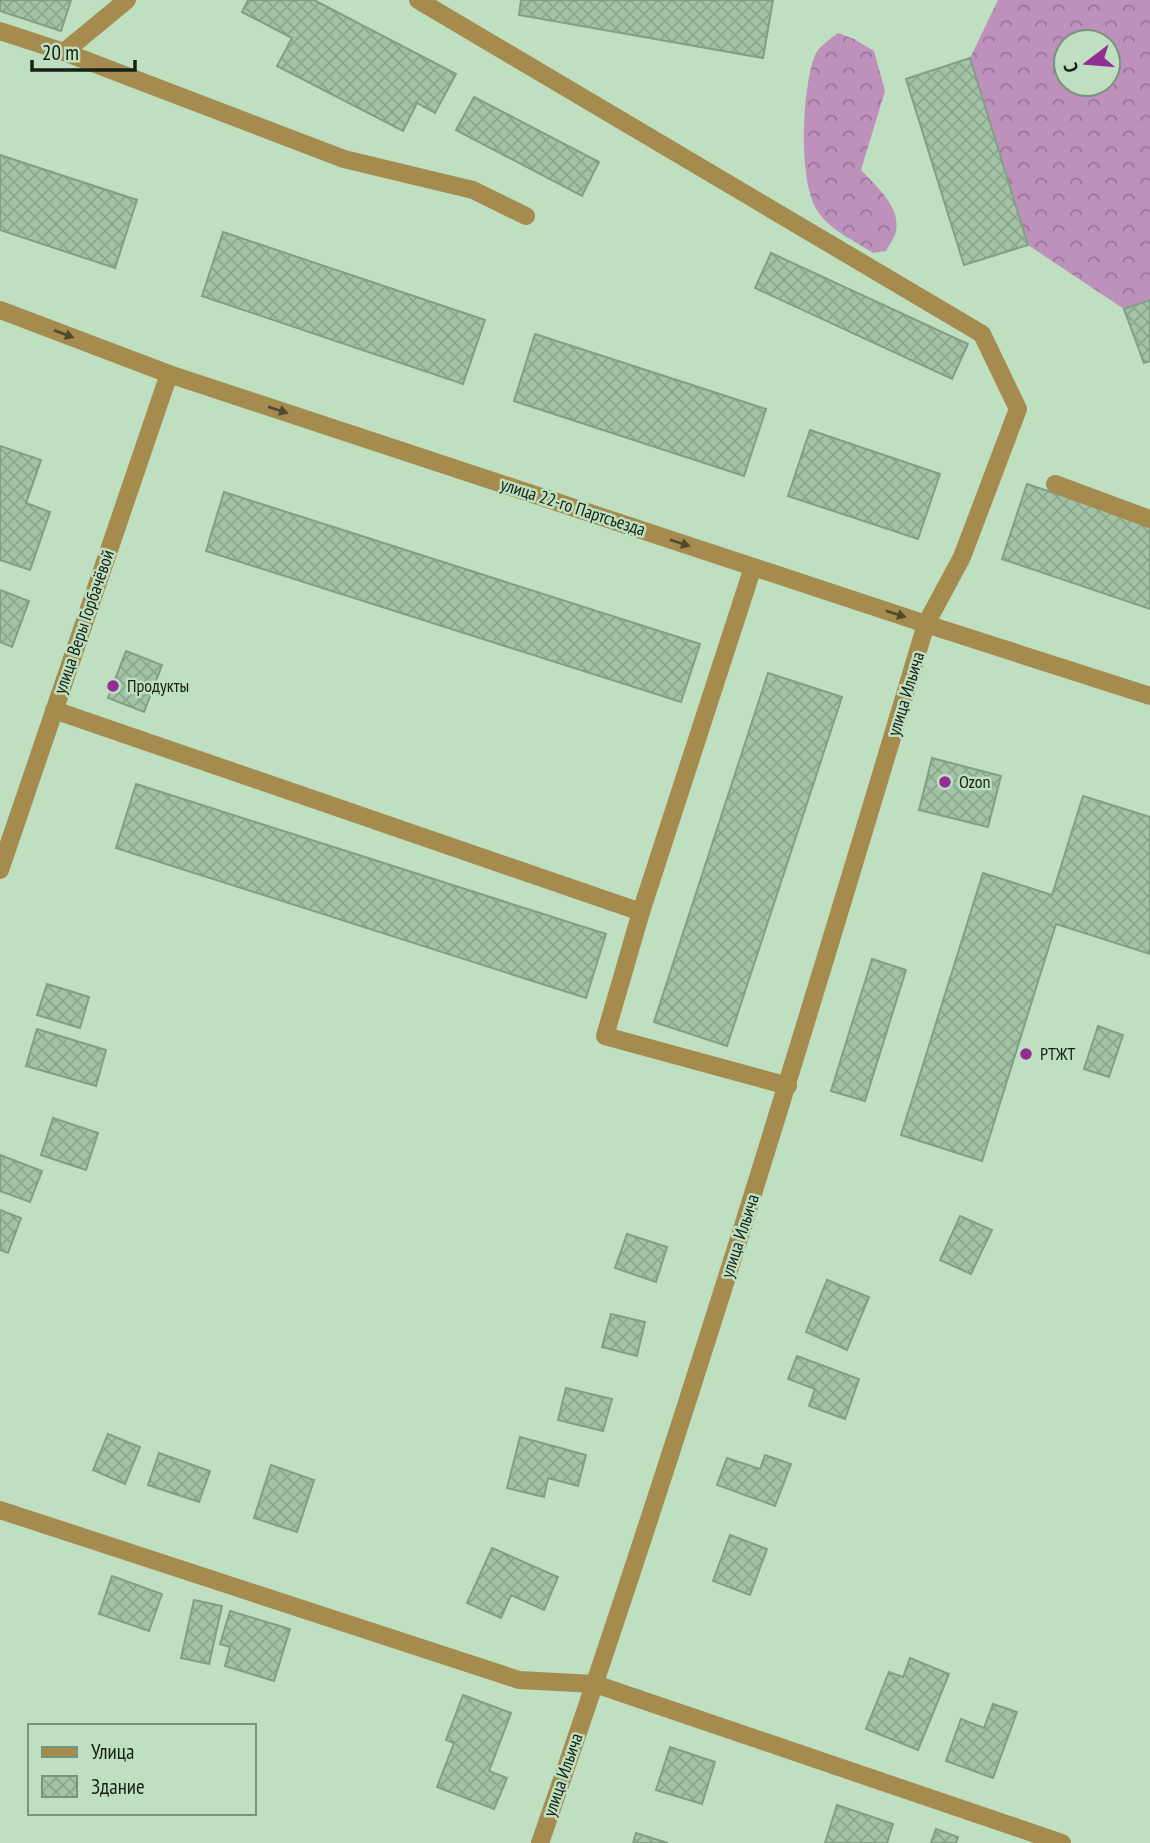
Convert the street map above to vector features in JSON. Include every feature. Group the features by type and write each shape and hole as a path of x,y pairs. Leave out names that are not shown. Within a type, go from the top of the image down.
{"street":[{"path":"64,51 127,0"},
{"name":"улица Ильича","path":"418,0 982,334 1018,409 962,557 926,624 788,1086 595,1684 540,1843"},
{"path":"0,30 64,51 344,159 473,190 526,216"},
{"name":"улица 22-го Партсъезда","path":"0,310 169,373 1150,696"},
{"name":"улица Веры Горбачёвой","path":"0,870 169,373"},
{"path":"1055,484 1150,519"},
{"path":"753,567 641,912 605,1036 788,1086"},
{"path":"54,710 641,912"},
{"path":"0,1510 519,1681 595,1684 1062,1843"}],"green space":[{"path":"998,0 1150,0 1150,300 1124,309 1028,245 970,58"},
{"path":"838,33 874,51 885,91 861,170 880,190 895,214 896,231 886,251 873,253 828,223 817,210 807,178 804,134 811,70 817,52"}],"building":[{"path":"0,0 71,0 61,31 0,11"},
{"path":"248,0 314,0 456,74 435,113 417,103 403,131 277,66 292,38 242,12"},
{"path":"521,0 773,0 763,58 519,15"},
{"path":"970,58 1028,245 964,265 906,79"},
{"path":"474,97 599,162 582,196 456,130"},
{"path":"0,155 137,200 115,268 0,230"},
{"path":"223,232 485,320 463,384 202,296"},
{"path":"771,253 968,344 952,379 755,288"},
{"path":"1150,300 1150,361 1144,363 1124,309"},
{"path":"535,334 766,409 744,476 514,401"},
{"path":"810,430 940,474 918,539 788,496"},
{"path":"0,446 41,460 26,503 50,512 30,570 0,560"},
{"path":"1027,484 1150,525 1150,609 1002,559"},
{"path":"224,492 700,644 681,702 206,551"},
{"path":"0,590 29,601 12,647 0,642"},
{"path":"126,651 162,665 144,712 108,698"},
{"path":"768,673 842,697 727,1046 654,1022"},
{"path":"932,758 1001,776 988,827 919,810"},
{"path":"136,784 606,934 586,998 116,848"},
{"path":"1083,796 1150,817 1150,954 1056,924 982,1161 901,1135 983,873 1052,895"},
{"path":"872,959 906,970 865,1101 831,1091"},
{"path":"47,984 89,997 80,1028 37,1015"},
{"path":"1098,1026 1123,1035 1109,1077 1084,1069"},
{"path":"37,1029 106,1050 96,1086 26,1066"},
{"path":"53,1118 98,1133 86,1170 41,1155"},
{"path":"0,1155 42,1171 30,1202 0,1191"},
{"path":"0,1210 21,1218 8,1253 0,1250"},
{"path":"960,1216 992,1230 971,1274 940,1260"},
{"path":"627,1234 667,1247 656,1282 615,1268"},
{"path":"827,1280 869,1297 847,1350 806,1332"},
{"path":"611,1314 645,1322 637,1356 602,1347"},
{"path":"797,1356 859,1379 845,1419 809,1406 815,1389 788,1379"},
{"path":"566,1388 612,1399 603,1431 558,1420"},
{"path":"108,1434 140,1447 125,1484 93,1470"},
{"path":"520,1437 586,1455 578,1486 548,1478 544,1497 507,1488"},
{"path":"159,1453 210,1471 199,1502 148,1485"},
{"path":"765,1455 791,1464 775,1506 717,1485 727,1458 760,1469"},
{"path":"271,1465 314,1480 297,1532 254,1518"},
{"path":"730,1535 767,1549 750,1595 713,1581"},
{"path":"492,1548 558,1577 544,1610 511,1595 501,1618 467,1603"},
{"path":"112,1576 162,1594 149,1631 99,1614"},
{"path":"194,1600 222,1606 209,1664 181,1658"},
{"path":"230,1611 290,1629 274,1681 225,1666 230,1647 220,1644"},
{"path":"910,1658 949,1674 918,1750 866,1729 889,1672 903,1677"},
{"path":"463,1695 511,1713 489,1771 507,1778 494,1809 437,1787 454,1743 446,1740"},
{"path":"993,1704 1017,1712 993,1778 946,1761 961,1719 984,1728"},
{"path":"670,1747 715,1762 702,1804 656,1790"},
{"path":"837,1805 893,1824 887,1843 825,1843"},
{"path":"936,1829 958,1837 956,1843 931,1843"},
{"path":"636,1833 668,1843 633,1843"}],"place":[{"name":"Продукты","path":"113,686"},
{"name":"Ozon","path":"945,782"},
{"name":"РТЖТ","path":"1026,1054"}]}
